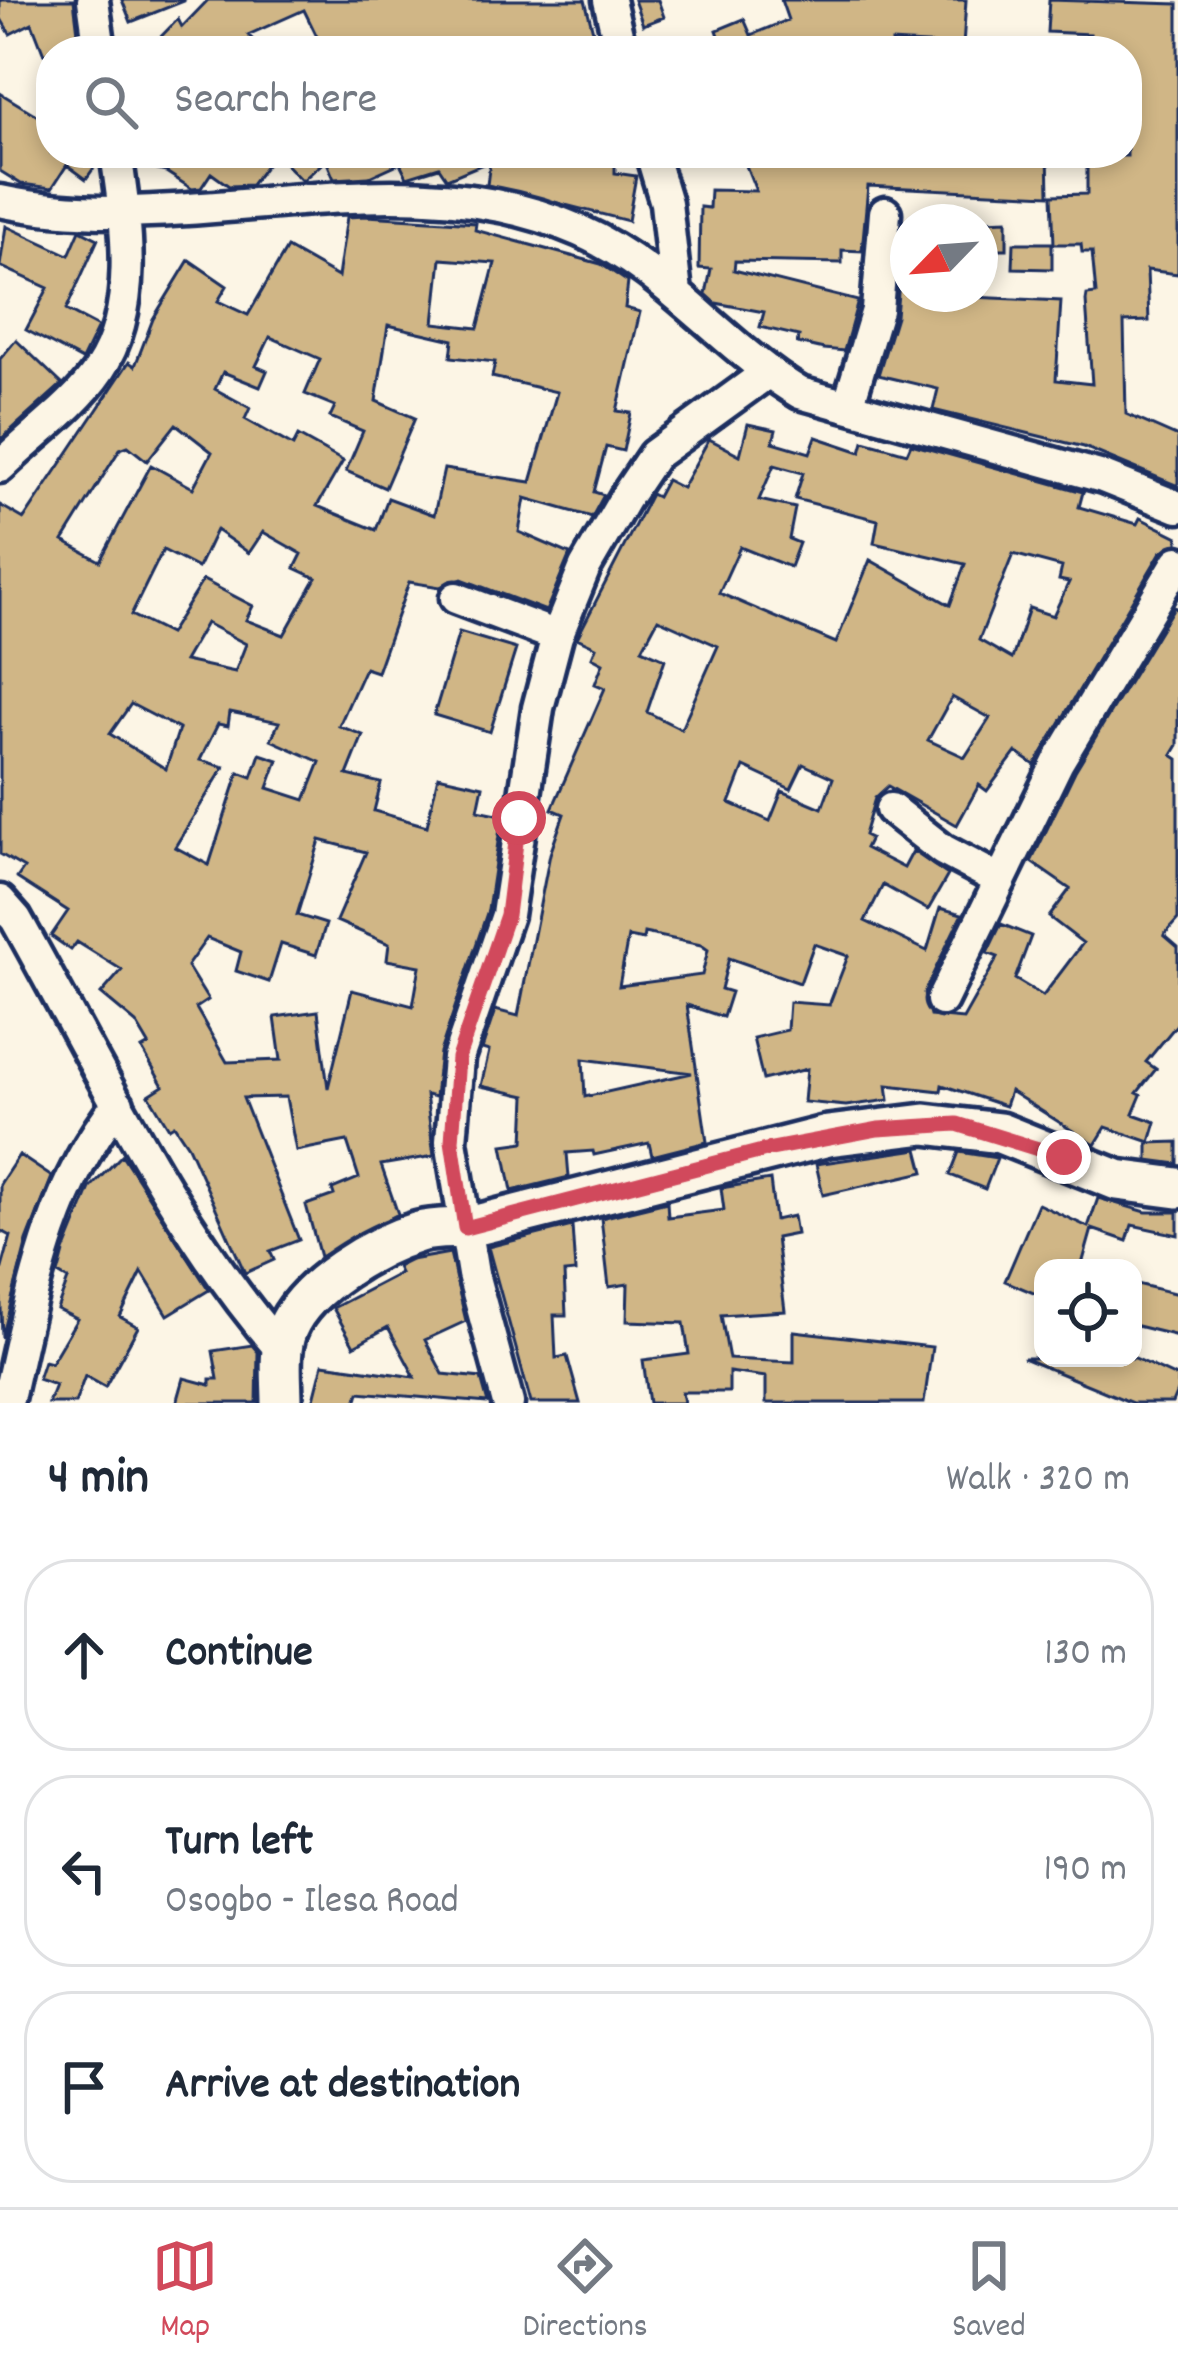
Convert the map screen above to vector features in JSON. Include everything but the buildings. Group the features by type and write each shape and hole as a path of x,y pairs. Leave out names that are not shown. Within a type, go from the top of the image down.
{"main road":[{"path":"282,1403 281,1350 288,1325 329,1282 422,1231 465,1228 828,1136 925,1124 1000,1133 1117,1180 1178,1188"}],"street":[{"path":"93,0 98,36"},
{"path":"609,0 617,36"},
{"path":"0,467 98,372 123,325 125,214 118,168"},
{"path":"656,168 666,203 676,293"},
{"path":"0,201 125,214 400,194 493,207 575,229 620,250 767,373 800,394 1103,477 1178,507"},
{"path":"848,406 877,310 885,213"},
{"path":"508,1403 465,1228 452,1141 458,1058 507,915 538,708 557,636 585,567 654,455 767,373"},
{"path":"942,1000 1058,762 1178,562"},
{"path":"456,598 557,636"},
{"path":"891,808 943,850 1000,880"},
{"path":"0,901 16,919 118,1105 216,1265 281,1350"},
{"path":"7,1403 53,1223 74,1168 118,1105"}],"route":[{"path":"519,818 507,915 458,1058 452,1141 465,1228 766,1150 878,1129 957,1124 1000,1133 1064,1157"}]}
